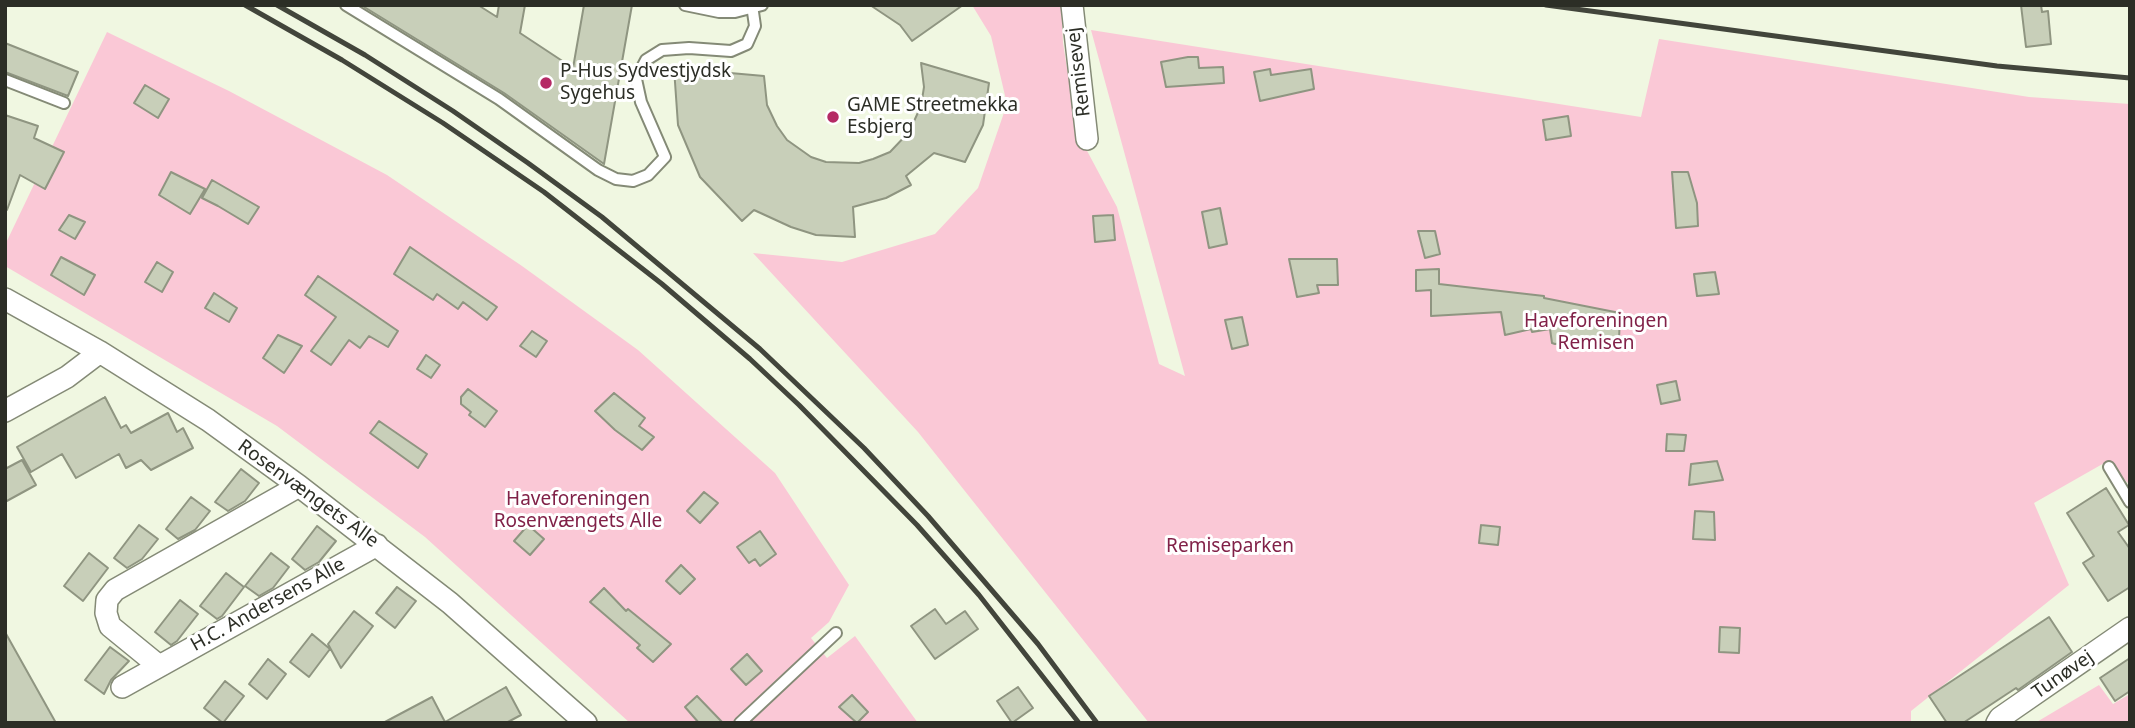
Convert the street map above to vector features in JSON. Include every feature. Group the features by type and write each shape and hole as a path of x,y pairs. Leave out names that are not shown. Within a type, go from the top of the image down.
{"street":[{"name":"Remisevej","path":"1072,5 1087,138"},
{"name":"Rosenvængets Alle","path":"5,299 100,352 208,420 299,486 450,603 580,721"},
{"path":"5,411 67,377 100,352"},
{"path":"159,666 110,626 106,613 107,600 115,590 299,486"},
{"name":"H.C. Andersens Alle","path":"122,687 377,545"},
{"name":"Tunøvej","path":"1997,723 2000,718 2130,628"}],"lane":[{"path":"346,5 499,99 598,170 616,179 633,181 648,175 665,157 645,112 636,79 646,60 662,50 689,48 731,51 747,44 755,26 756,6 719,12 685,5"},
{"path":"5,80 64,103"},
{"path":"2109,467 2130,502"},
{"path":"740,723 836,633"}],"green space":[{"path":"972,5 1061,5 1063,43 1077,132 1117,207 1159,364 1185,376 1091,30 1641,117 1659,39 2029,97 2130,104 2130,485 2106,462 2034,503 2069,585 1911,711 1911,723 1149,723 918,432 753,253 842,262 935,234 978,188 1007,104 991,36"},
{"name":"Haveforeningen Rosenvængets Alle","path":"107,32 229,91 387,175 522,266 638,350 775,473 849,585 829,622 811,638 827,658 855,636 918,723 630,723 425,537 277,426 5,266 5,245"},
{"path":"2099,685 2113,704 2130,694 2130,723 2035,723"}],"building":[{"name":"P-Hus Sydvestjydsk Sygehus","path":"361,5 478,5 497,17 499,5 525,5 520,33 573,68 584,5 632,5 604,164 504,93"},
{"path":"870,5 963,5 912,41 900,25"},
{"path":"2021,5 2041,5 2042,12 2048,11 2051,44 2026,47"},
{"path":"5,43 78,72 68,96 5,72"},
{"path":"1198,57 1199,68 1223,67 1224,83 1166,87 1161,62"},
{"path":"921,63 989,83 983,125 965,162 934,153 906,176 911,185 886,198 853,207 855,237 816,235 754,210 742,221 700,177 678,125 674,68 764,76 767,105 787,140 811,157 826,162 859,163 890,152 909,132 921,106 924,87"},
{"path":"1270,69 1271,75 1311,69 1314,89 1260,101 1254,72"},
{"path":"145,85 169,99 158,118 134,103"},
{"path":"5,115 38,126 34,138 64,152 45,189 20,175 7,210 5,210"},
{"path":"1568,116 1571,136 1546,140 1543,120"},
{"path":"171,172 205,189 190,214 159,195"},
{"path":"1672,172 1688,172 1697,203 1698,226 1676,228"},
{"path":"212,180 259,207 248,224 202,198"},
{"path":"1220,208 1227,244 1209,248 1202,212"},
{"path":"69,215 85,222 75,239 59,230"},
{"path":"1113,215 1115,240 1095,242 1093,216"},
{"path":"1418,231 1435,231 1440,254 1425,258"},
{"path":"410,247 497,307 487,320 463,302 458,309 437,294 433,300 394,274"},
{"path":"61,257 95,275 84,295 51,275"},
{"path":"1289,259 1337,259 1338,285 1317,285 1319,293 1297,297"},
{"path":"157,262 173,272 162,292 145,282"},
{"path":"1439,269 1439,284 1544,296 1620,313 1619,341 1588,342 1588,339 1555,344 1552,343 1550,329 1532,332 1531,329 1505,335 1501,312 1431,316 1431,290 1416,291 1416,270"},
{"path":"1715,272 1719,294 1697,296 1694,274"},
{"path":"318,276 398,331 388,347 369,336 360,348 349,340 331,365 311,351 336,317 305,295"},
{"path":"214,293 237,308 229,322 205,308"},
{"path":"1242,317 1248,345 1232,349 1225,320"},
{"path":"532,331 547,341 536,357 520,346"},
{"path":"278,335 302,346 284,373 263,358"},
{"path":"426,355 440,365 431,378 417,369"},
{"path":"1676,381 1680,400 1661,404 1657,385"},
{"path":"468,389 497,411 485,427 469,415 471,412 461,404 461,397"},
{"path":"614,393 645,418 639,426 654,437 642,450 595,411"},
{"path":"105,397 121,428 126,425 131,433 168,413 177,432 183,428 193,448 151,470 141,460 126,468 119,454 76,478 62,454 31,472 17,447"},
{"path":"379,421 427,454 418,468 370,433"},
{"path":"1667,434 1686,435 1684,451 1666,451"},
{"path":"22,460 36,485 5,502 5,469"},
{"path":"1717,461 1723,480 1689,485 1691,464"},
{"path":"241,469 259,483 245,501 228,511 215,502"},
{"path":"2106,488 2129,525 2118,532 2130,549 2130,587 2108,601 2083,563 2094,556 2067,513"},
{"path":"704,492 718,503 700,523 687,511"},
{"path":"191,497 210,511 195,530 178,539 166,529"},
{"path":"1695,511 1714,512 1715,540 1693,539"},
{"path":"139,525 158,539 142,559 127,568 114,558"},
{"path":"528,525 544,539 530,555 514,541"},
{"path":"1481,525 1500,527 1498,545 1479,543"},
{"path":"317,526 336,541 319,562 305,570 292,559"},
{"path":"760,531 776,554 760,566 755,559 749,563 737,547"},
{"path":"89,553 108,568 83,601 64,586"},
{"path":"271,553 289,567 273,588 259,596 245,586"},
{"path":"681,565 695,579 680,594 666,581"},
{"path":"226,573 244,587 217,619 200,606"},
{"path":"397,587 416,601 395,628 376,613"},
{"path":"604,588 626,611 628,609 671,644 653,662 637,648 640,645 590,602"},
{"path":"180,600 198,614 171,645 155,632"},
{"path":"935,609 946,624 965,611 978,629 935,659 911,626"},
{"path":"354,611 373,626 341,668 328,644"},
{"path":"2049,617 2072,652 2018,690 2016,688 1963,723 1947,723 1929,696"},
{"path":"1720,627 1740,628 1739,653 1719,652"},
{"path":"5,632 56,723 5,723"},
{"path":"312,634 330,649 309,677 290,662"},
{"path":"110,647 129,661 111,680 104,694 85,680"},
{"path":"747,654 762,671 746,685 731,669"},
{"path":"2130,658 2130,691 2115,701 2100,678"},
{"path":"268,659 286,674 267,699 249,684"},
{"path":"225,681 244,696 223,723 204,708"},
{"path":"506,687 521,715 506,723 383,723 432,697 445,722"},
{"path":"1018,687 1033,708 1012,723 997,701"},
{"path":"852,695 868,712 857,723 839,707"},
{"path":"697,696 723,723 699,723 685,707"}],"railway":[{"path":"245,5 342,60 443,123 544,192 662,284 750,359 917,525 979,595 1079,723"},
{"path":"277,5 365,55 528,163 602,217 760,349 864,448 928,516 1038,644 1097,723"},
{"path":"1546,5 1997,66 2130,78"}],"place":[{"name":"P-Hus Sydvestjydsk Sygehus","path":"546,83"},
{"name":"GAME Streetmekka Esbjerg","path":"833,117"}],"park label":[{"name":"Haveforeningen Remisen","path":"1596,333"},
{"name":"Remiseparken","path":"1230,547"}]}
